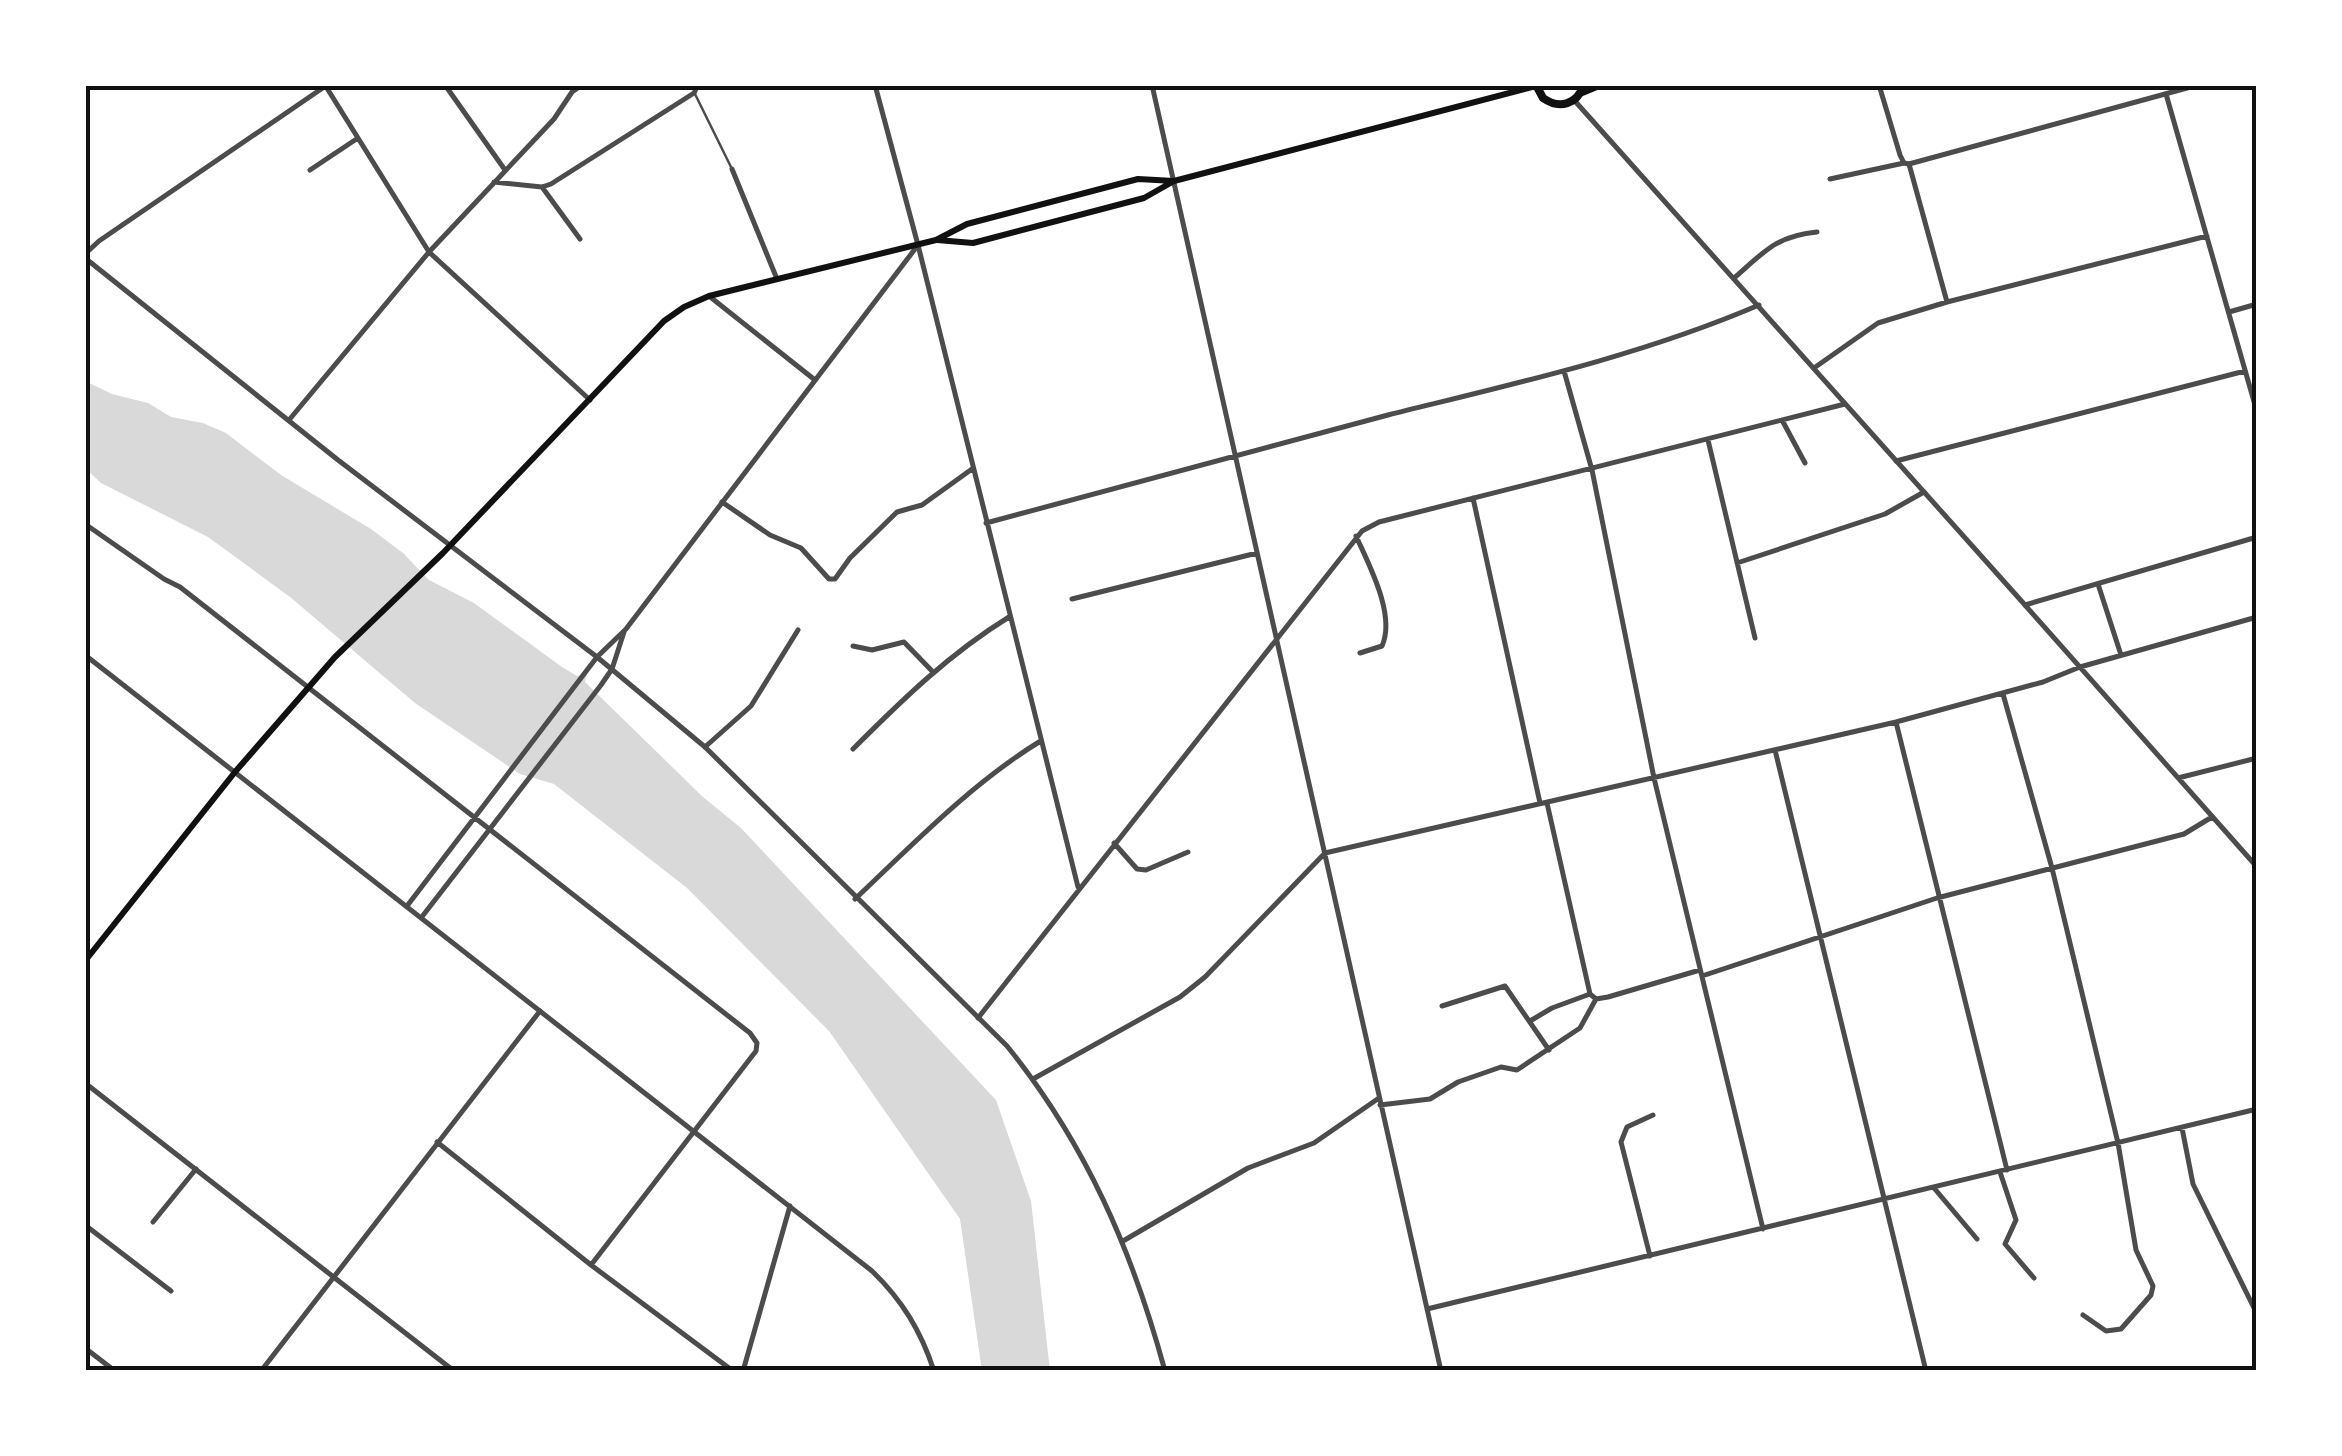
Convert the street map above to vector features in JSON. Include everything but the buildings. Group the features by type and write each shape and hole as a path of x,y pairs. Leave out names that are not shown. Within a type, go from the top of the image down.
{"main road":[{"path":"936,240 973,243 1144,198 1174,181 1536,86 1548,102 1562,105 1574,100 1583,88 1600,85"},
{"path":"85,961 235,772 336,656 443,553 664,321 709,296 936,240 967,224 1138,179 1174,181"}],"street":[{"path":"590,400 429,252 326,85 132,218 85,256 288,420 598,657 705,747 978,1018 1033,1079 1092,1172 1123,1241 1165,1371"},
{"path":"445,85 505,170"},
{"path":"288,420 429,252 582,85"},
{"path":"494,182 542,188 694,92 698,85"},
{"path":"875,85 1078,887"},
{"path":"1152,85 1441,1371"},
{"path":"1880,85 1947,302"},
{"path":"1830,179 1907,163 2198,85"},
{"path":"2166,94 2257,412"},
{"path":"1574,100 2257,868"},
{"path":"310,170 358,138"},
{"path":"732,169 777,279"},
{"path":"542,188 580,238"},
{"path":"1734,278 1772,245 1792,234 1817,232"},
{"path":"1814,368 1878,322 2207,236"},
{"path":"407,906 598,657 626,629 918,245"},
{"path":"709,296 815,380"},
{"path":"2229,312 2257,304"},
{"path":"986,524 1235,454 1564,370 1702,329 1759,305"},
{"path":"1564,370 1592,470 1654,778 1763,1228"},
{"path":"1896,461 2245,371"},
{"path":"978,1018 1356,536 1379,522 1845,404"},
{"path":"1782,420 1804,462"},
{"path":"1708,440 1755,638"},
{"path":"722,502 770,535 801,548 829,579 835,580 850,558 896,512 922,505 972,469"},
{"path":"1738,563 1886,514 1924,492"},
{"path":"1123,1241 1248,1168 1314,1143 1380,1102 1430,1098 1458,1082 1494,1069 1517,1070 1580,1028 1590,1015 1593,996 1472,498"},
{"path":"85,524 164,580 180,587 490,827 758,1043 696,1132 590,1264"},
{"path":"1356,536 1380,588 1387,636 1382,646 1360,653"},
{"path":"2025,605 2257,537"},
{"path":"1072,599 1258,553"},
{"path":"2098,584 2121,656"},
{"path":"853,749 932,671 968,642 1009,617"},
{"path":"1033,1079 1180,997 1325,853 1896,722 2257,617"},
{"path":"421,918 612,669 626,629"},
{"path":"705,747 751,706 798,630"},
{"path":"854,646 868,650 906,643 932,671"},
{"path":"85,655 872,1271 897,1298 920,1334 934,1371"},
{"path":"2003,694 2052,868 2118,1143 2136,1250 2154,1286 2152,1295 2120,1329 2106,1331 2083,1316"},
{"path":"1896,722 2016,1220 2005,1244 2034,1278"},
{"path":"855,899 955,806 1040,741"},
{"path":"1775,750 1926,1371"},
{"path":"2178,778 2257,758"},
{"path":"1530,1021 1552,1008 1593,996 1701,973 1938,898 2184,834 2212,817"},
{"path":"1114,843 1137,869 1146,870 1188,852"},
{"path":"1442,1006 1505,986 1549,1050"},
{"path":"260,1371 540,1010"},
{"path":"85,1082 454,1371"},
{"path":"1427,1309 2257,1109"},
{"path":"1650,1256 1622,1142 1627,1127 1653,1115"},
{"path":"2182,1128 2193,1184 2254,1308"},
{"path":"436,1142 733,1371"},
{"path":"153,1222 196,1169"},
{"path":"1934,1188 1977,1240"},
{"path":"742,1371 790,1206"},
{"path":"85,1225 171,1291"},
{"path":"85,1348 111,1368"}],"lane":[{"path":"694,92 732,169"}],"shaded area":[{"path":"85,381 112,394 148,403 171,417 203,423 226,433 281,475 371,529 403,553 429,580 474,603 577,676 587,673 585,682 703,797 741,828 996,1100 1031,1201 1050,1371 982,1371 960,1219 829,1031 687,888 554,784 520,774 415,703 290,597 208,537 101,483 85,468"}]}
